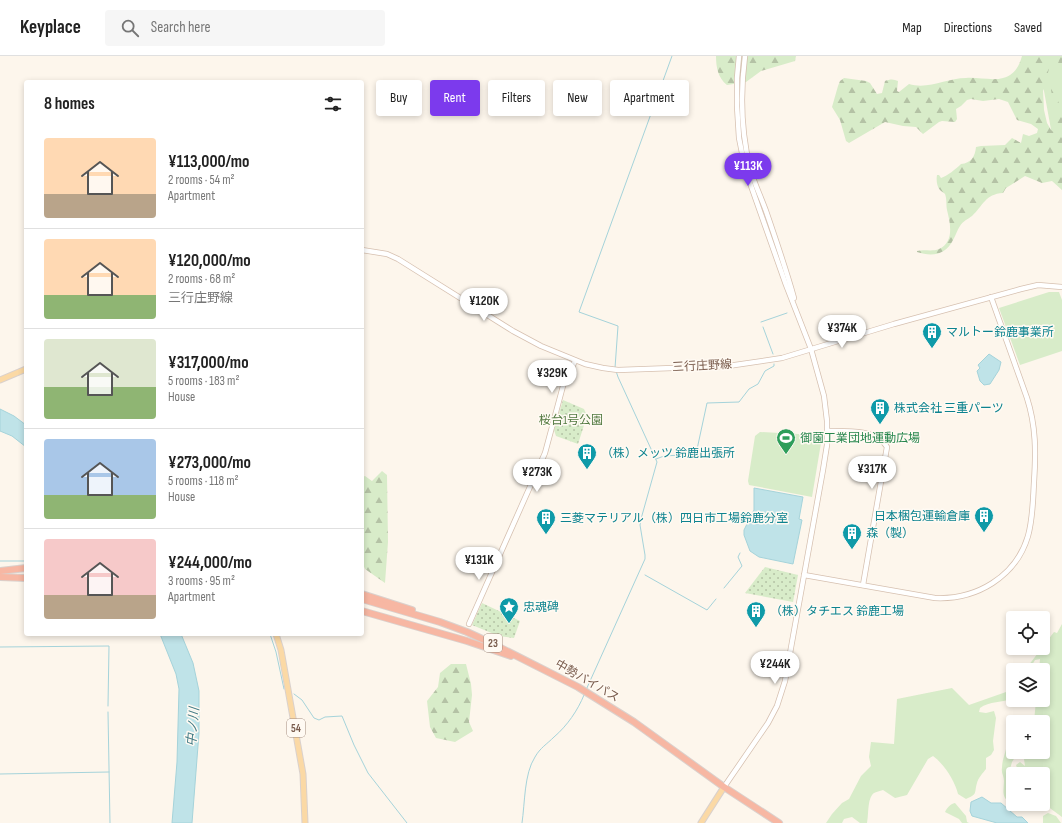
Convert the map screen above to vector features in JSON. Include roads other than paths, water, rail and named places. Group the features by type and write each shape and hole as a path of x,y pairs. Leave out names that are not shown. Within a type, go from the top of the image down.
{"highway":[{"path":"0,571 24,569"},
{"path":"0,576 24,578"},
{"name":"23","path":"364,595 387,603"},
{"name":"23","path":"364,599 387,603"},
{"name":"中勢バイパス","path":"387,603 414,610 491,643 578,687 634,722 724,787 779,823"},
{"path":"364,612 495,650 544,669"}],"main road":[{"path":"0,380 24,371"},
{"name":"54","path":"277,636 281,650 300,751 303,774 305,823"},
{"path":"701,823 724,787"}],"street":[{"path":"724,787 762,733 778,702 785,681 824,464 827,431 824,396 812,349 786,286 754,196 742,153 739,138 737,106 739,56"},
{"path":"745,56 742,78 741,106 747,153 754,180 788,277 798,313"},
{"name":"三行庄野線","path":"364,250 387,254 398,259 513,331 541,346 575,361 594,367 618,370 728,366 782,358 901,322 1032,286 1062,287"},
{"path":"804,575 934,598 948,598 965,596 985,588 1000,578 1016,560 1026,543 1030,527 1036,449 1035,434 1031,409 991,297"},
{"path":"469,624 545,454 563,386 575,361"},
{"path":"827,431 866,433 883,442 887,447 863,585"}],"water":[{"path":"989,354 1001,362 999,370 990,384 984,385 980,381 977,371 980,368 978,365"},
{"path":"0,409 14,416 24,424 24,445 12,436 0,431"},
{"path":"754,488 803,497 799,519 802,520 793,564 759,557 750,551 744,535 744,530 754,510"},
{"name":"中ノ川","path":"161,636 182,636 193,663 199,691 199,733 192,823 172,823 177,762 179,689 176,674"},
{"path":"982,797 991,803 1001,803 1006,807 1006,811 1010,811 1017,817 1022,817 1028,823 997,823 972,816 970,811 971,802"}],"waterway":[{"path":"615,368 618,326 579,312 672,56"},
{"path":"761,322 787,313"},
{"path":"763,327 773,354"},
{"path":"656,459 664,456 696,454 707,403 739,402 749,389 758,384 765,371 774,366 774,364"},
{"path":"586,690 645,559 640,525 657,462 616,371"},
{"path":"724,588 742,566 738,557 740,553"},
{"path":"0,561 24,561"},
{"path":"645,575 707,610 716,599"},
{"path":"271,636 276,652 284,689"},
{"path":"0,647 109,646 108,706"},
{"path":"294,694 302,700 314,718 319,720 325,717 342,716 368,773 407,823"},
{"path":"522,823 527,780 531,764 539,751 568,723 584,695"},
{"path":"108,712 110,823"},
{"path":"0,774 109,772"}],"place":[{"name":"マルトー鈴鹿事業所","path":"932,349"},
{"name":"株式会社 三重パーツ","path":"880,425"},
{"name":"御薗工業団地運動広場","path":"786,455"},
{"name":"（株）メッツ 鈴鹿出張所","path":"587,470"},
{"name":"日本梱包運輸倉庫","path":"984,533"},
{"name":"三菱マテリアル（株）四日市工場鈴鹿分室","path":"546,535"},
{"name":"森（製）","path":"852,550"},
{"name":"忠魂碑","path":"509,624"},
{"name":"（株）タチエス 鈴鹿工場","path":"756,628"}],"park label":[{"name":"桜台1号公園","path":"571,420"}]}
